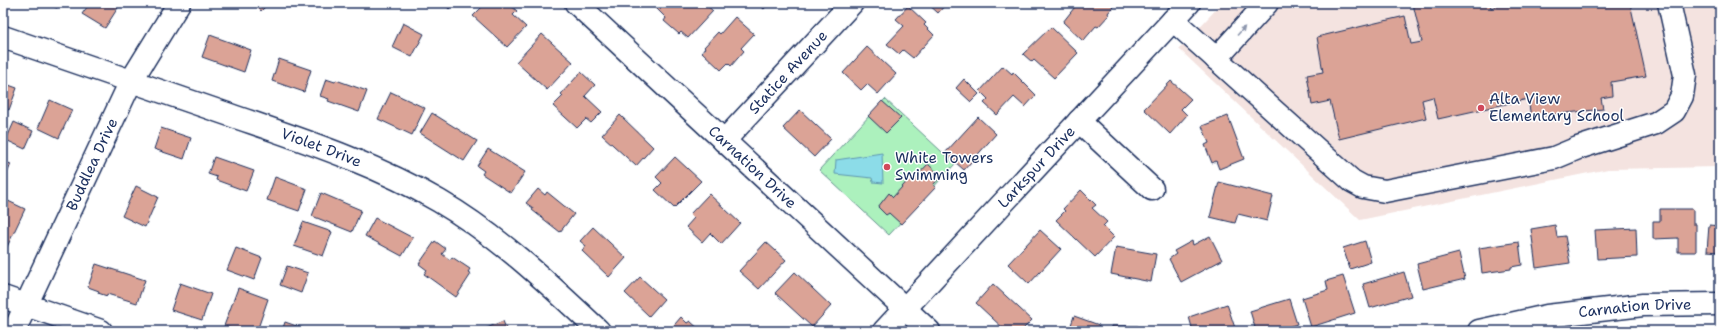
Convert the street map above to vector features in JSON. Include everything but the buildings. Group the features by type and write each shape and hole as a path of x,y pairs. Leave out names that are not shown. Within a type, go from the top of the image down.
{"street":[{"name":"Buddlea Drive","path":"14,331 131,81 179,3"},
{"name":"Carnation Drive","path":"576,3 929,331"},
{"name":"Statice Avenue","path":"724,141 852,3"},
{"name":"Larkspur Drive","path":"884,331 1189,3"},
{"path":"1216,59 1266,3"},
{"path":"1173,20 1352,181 1363,187 1385,191 1554,158 1578,148 1656,123 1674,111 1682,96 1685,75 1669,3"},
{"name":"Violet Drive","path":"3,37 327,148 397,178 439,201 480,227 530,268 592,329"},
{"path":"1079,121 1152,189"},
{"path":"3,297 102,331"},
{"name":"Carnation Drive","path":"1479,331 1547,316 1643,305 1720,304"}],"shaded area":[{"name":"Alta View Elementary School","path":"1222,3 1720,3 1720,167 1608,169 1360,220 1179,49"}],"green space":[{"name":"White Towers Swimming","path":"885,99 955,164 889,235 819,170"}],"water":[{"path":"882,153 883,183 873,182 872,178 835,174 836,160"}],"place":[{"name":"Alta View Elementary School","path":"1481,108"},
{"name":"White Towers Swimming","path":"887,167"}]}
